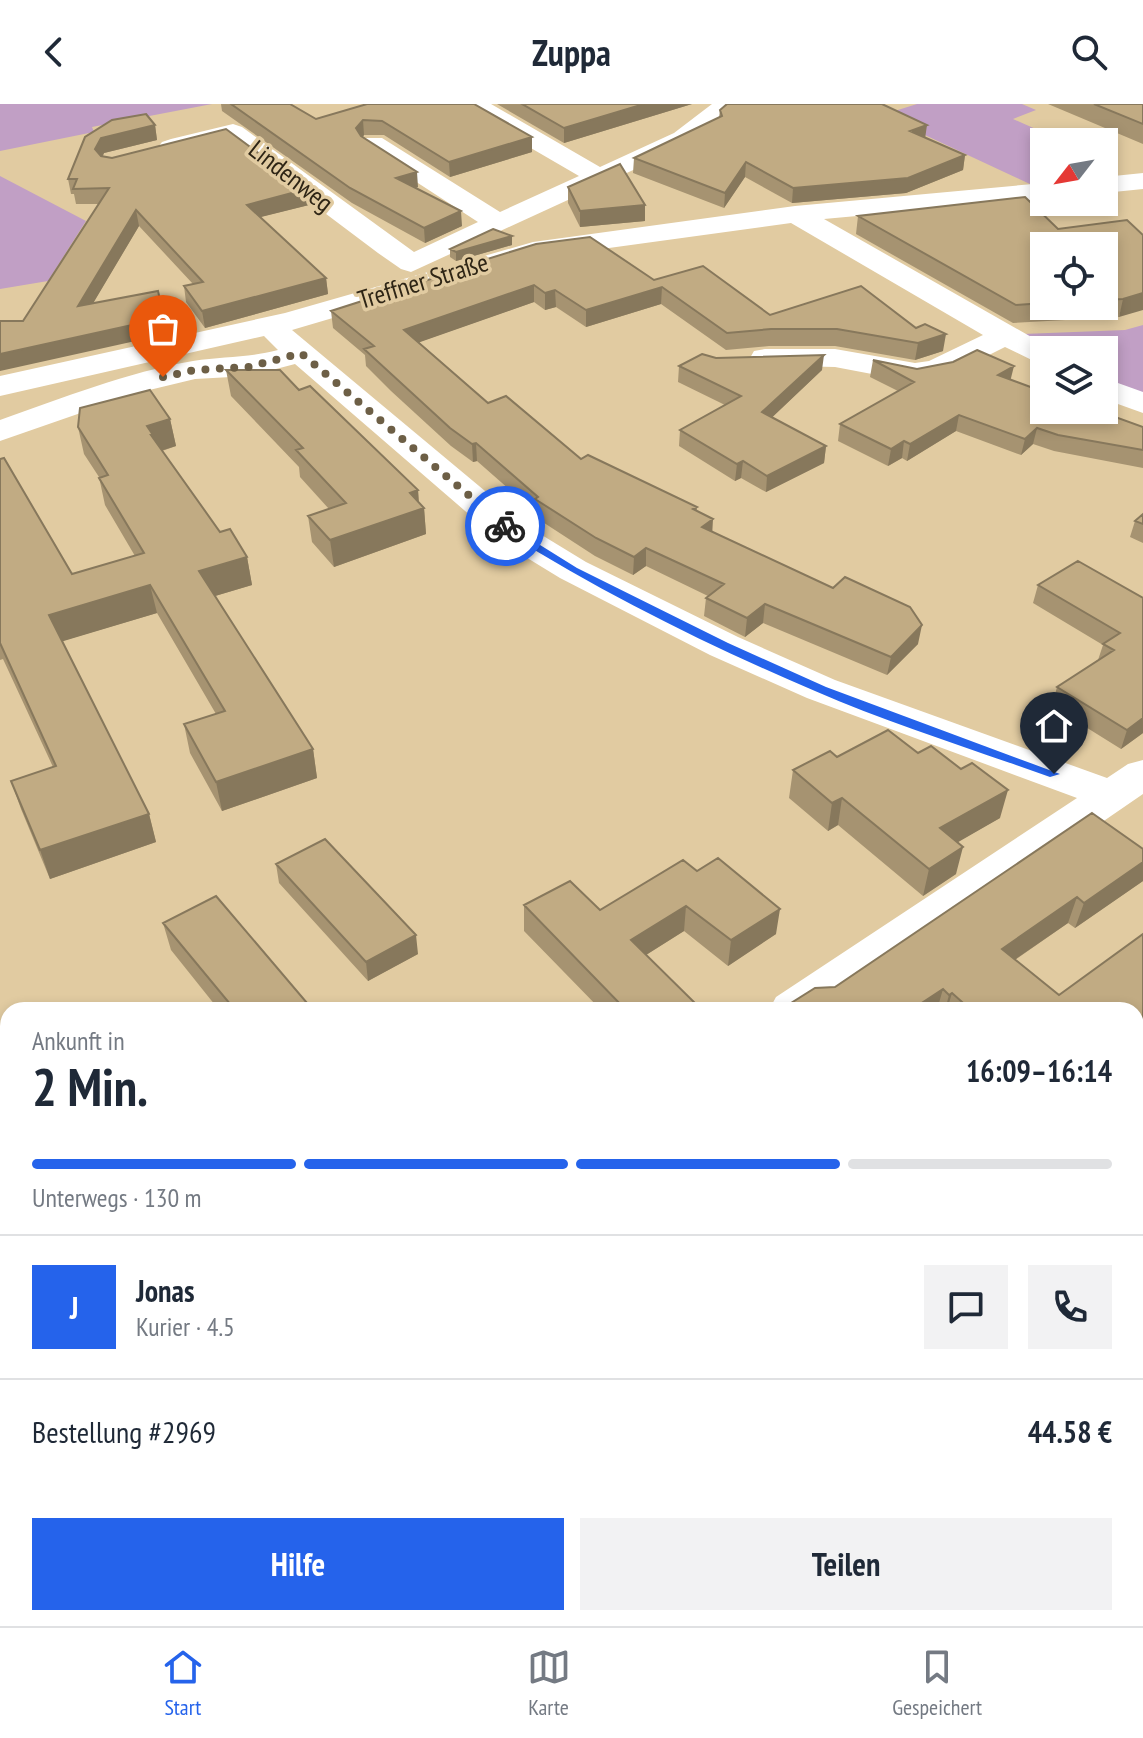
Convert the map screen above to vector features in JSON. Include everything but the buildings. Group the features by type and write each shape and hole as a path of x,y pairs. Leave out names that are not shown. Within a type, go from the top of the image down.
{"street":[{"path":"473,104 599,177"},
{"path":"405,275 498,223 683,138 727,104"},
{"name":"Lindenweg","path":"144,154 233,132 275,160 345,217 405,275"},
{"path":"373,143 498,223"},
{"path":"1118,184 1143,181"},
{"name":"Treffner Straße","path":"0,386 271,326 405,275 533,250 795,214 1030,192"},
{"path":"795,214 1030,349"},
{"path":"271,326 514,534 573,570 724,646 821,689 1128,785"},
{"path":"742,360 835,358 914,373 938,368 1005,336"},
{"path":"0,431 131,385 195,370 249,367 301,353"},
{"path":"1118,393 1143,403"},
{"path":"805,1002 1128,785"}],"shaded area":[{"path":"0,104 212,104 92,127 94,132 0,151"},
{"path":"917,104 1022,104 1036,110 1013,119 1033,128 1030,128 1030,184 882,115"},
{"path":"0,176 86,221 48,281 0,289"},
{"path":"1143,325 1143,397 1118,387 1118,336 1030,338 1023,334 1125,330"}],"way so far":[{"path":"163,377 195,370 249,367 301,353 505,526"}],"route":[{"path":"505,526 573,570 724,646 821,689 1054,774"}]}
